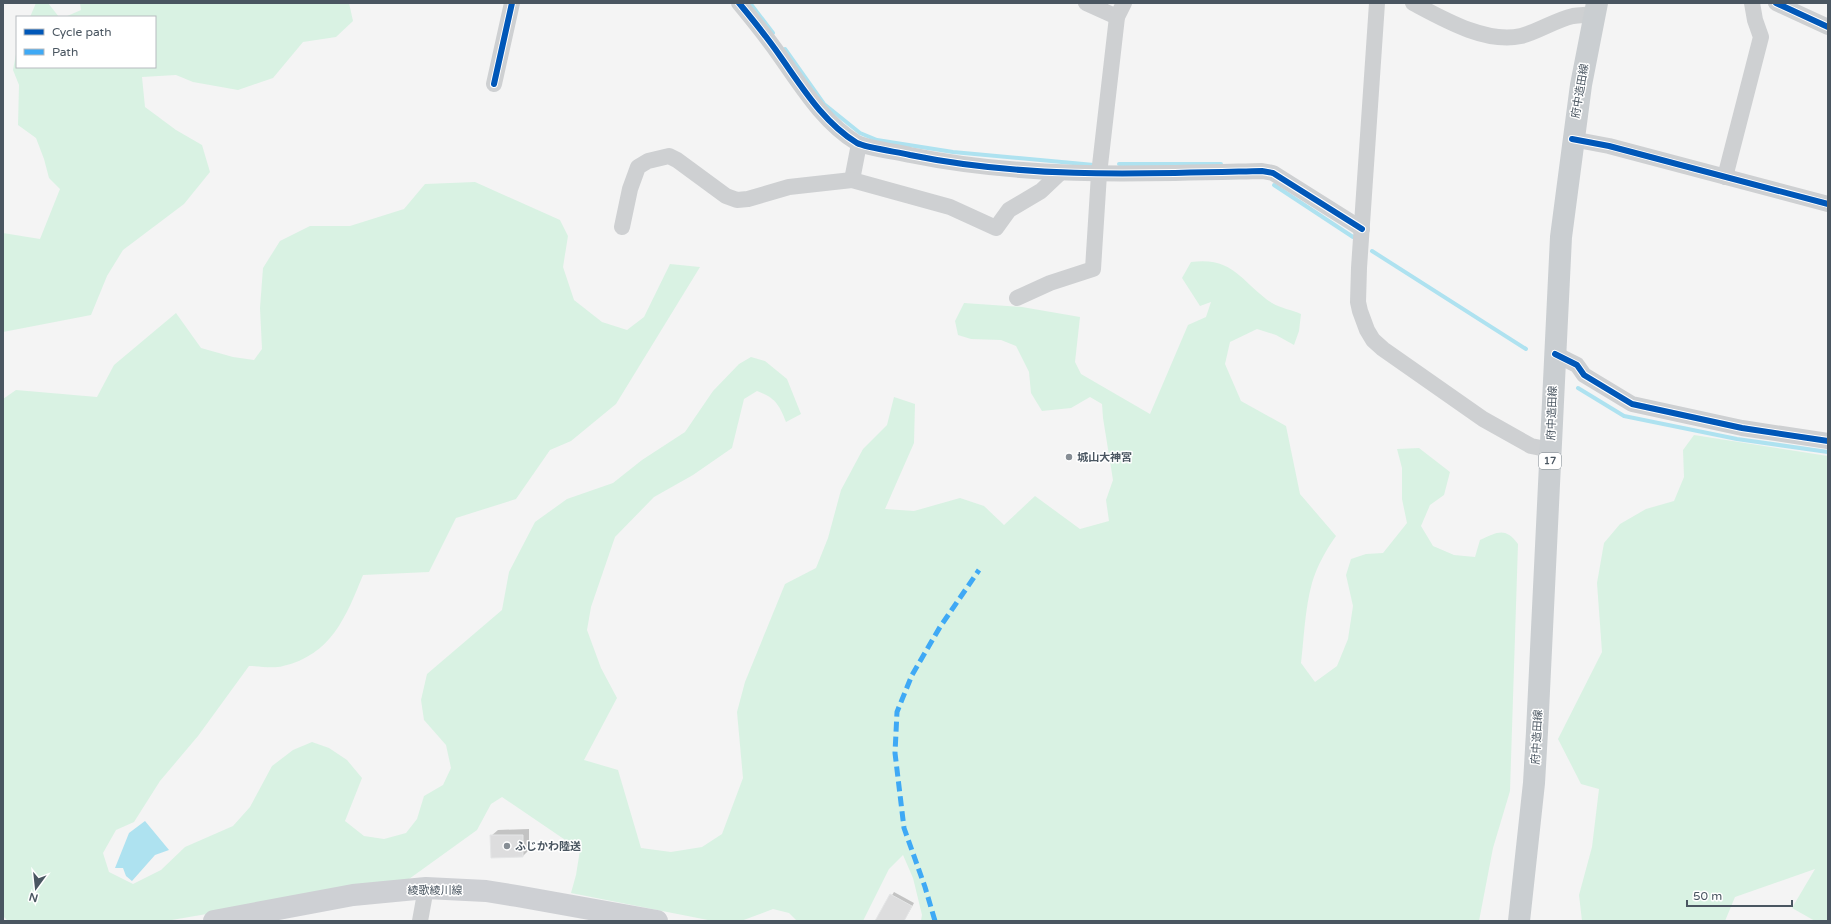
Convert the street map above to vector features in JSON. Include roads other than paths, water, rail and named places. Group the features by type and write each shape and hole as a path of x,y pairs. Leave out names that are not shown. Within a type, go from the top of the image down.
{"main road":[{"name":"府中造田線","path":"1519,921 1538,732 1561,237 1572,139 1595,9"},
{"name":"綾歌綾川線","path":"214,921 353,895 426,888 486,891 657,921"}],"street":[{"path":"494,84 512,3"},
{"path":"739,3 762,31 815,106 843,132 859,144 939,161 1003,170 1099,174 1262,171 1273,173 1362,229"},
{"path":"1086,3 1117,17"},
{"path":"1017,298 1050,283 1093,269 1099,174 1117,17 1124,3"},
{"path":"1377,3 1359,268 1358,302 1363,320 1373,340 1394,358 1484,419 1531,446 1551,450"},
{"path":"1413,3 1445,20 1496,38 1520,36 1572,16 1595,9"},
{"path":"1726,177 1762,37 1755,20 1752,3"},
{"path":"1776,3 1828,27"},
{"path":"1572,139 1609,146 1828,204"},
{"path":"852,180 859,144"},
{"path":"622,227 630,189 638,167 648,161 669,156 677,160 726,196 736,200 748,199 789,187 852,180 950,207 996,228 1009,210 1041,191 1060,173"},
{"path":"1555,354 1577,365 1584,375 1632,404 1742,428 1828,441"},
{"path":"420,921 426,888"}],"water":[{"path":"145,821 169,850 155,855 132,881 126,876 123,868 115,868 129,833"}],"waterway":[{"path":"750,3 773,33"},
{"path":"785,49 824,104 860,133 877,140 953,152 1094,165"},
{"path":"1119,164 1221,164"},
{"path":"1274,185 1353,237"},
{"path":"1372,251 1526,349"},
{"path":"1578,388 1624,416 1737,439 1828,452"}],"place":[{"name":"城山大神宮","path":"1069,457"},
{"name":"ふじかわ陸送","path":"507,846"}]}
